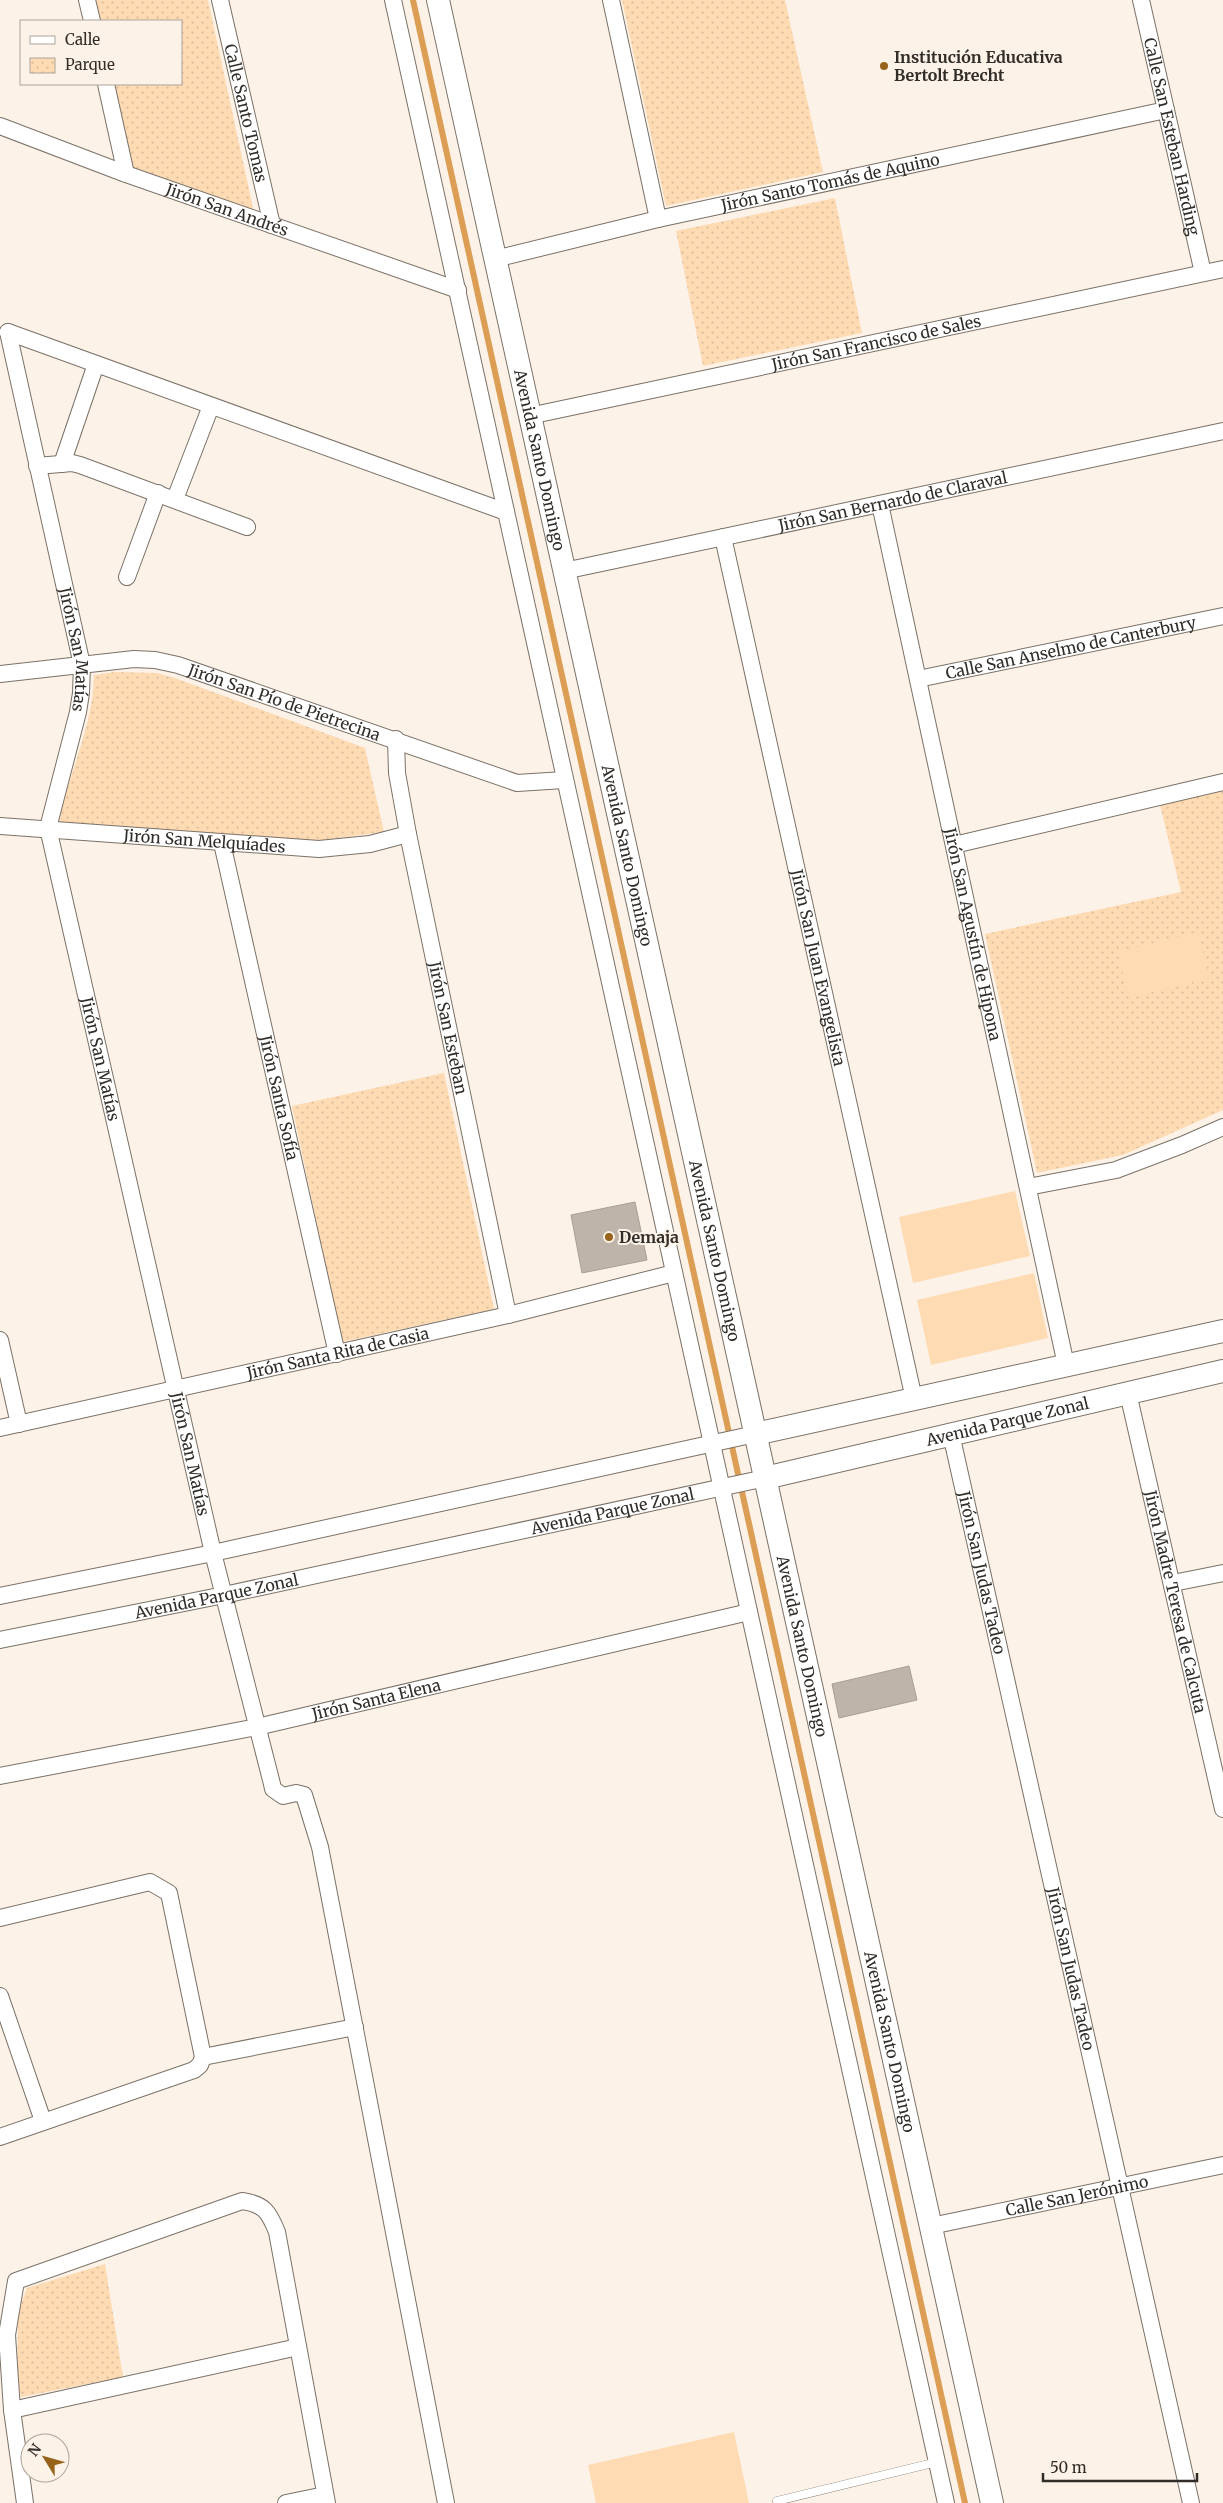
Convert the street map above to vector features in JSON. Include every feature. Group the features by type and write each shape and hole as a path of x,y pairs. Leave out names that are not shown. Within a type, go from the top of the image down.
{"main road":[{"name":"Avenida Santo Domingo","path":"438,0 992,2503"},
{"path":"755,1434 1223,1331"},
{"name":"Avenida Parque Zonal","path":"765,1478 1223,1371"}],"street":[{"path":"87,0 92,20"},
{"name":"Calle Santo Tomas","path":"220,0 272,225"},
{"path":"393,0 946,2503"},
{"path":"611,0 658,219"},
{"name":"Calle San Esteban Harding","path":"1141,0 1203,273"},
{"path":"106,85 126,174"},
{"name":"Jirón Santo Tomás de Aquino","path":"495,259 658,219 1166,110"},
{"name":"Jirón San Andrés","path":"0,126 126,174 458,290"},
{"name":"Jirón San Francisco de Sales","path":"530,416 1223,269"},
{"name":"Jirón San Matías","path":"96,364 8,332 82,665 82,693 48,828 213,1553 257,1727 273,1789 282,1796 301,1793 310,1812 320,1847 355,2027"},
{"path":"62,464 96,364 506,512"},
{"path":"175,500 211,406"},
{"name":"Jirón San Bernardo de Claraval","path":"564,571 1223,431"},
{"path":"37,466 80,465 247,527"},
{"path":"127,578 158,493"},
{"name":"Jirón San Agustín de Hipona","path":"880,504 1066,1365"},
{"name":"Jirón San Juan Evangelista","path":"723,537 914,1399"},
{"name":"Calle San Anselmo de Canterbury","path":"918,679 1223,616"},
{"name":"Jirón San Pío de Pietrecina","path":"0,674 134,659 155,660 178,665 396,739 517,783 564,780"},
{"name":"Jirón San Esteban","path":"396,739 397,773 408,834 508,1315"},
{"path":"954,845 1223,782"},
{"name":"Jirón San Melquíades","path":"0,826 303,848 344,848 408,834"},
{"name":"Jirón Santa Sofía","path":"222,843 337,1354"},
{"path":"1028,1187 1116,1170 1182,1145 1223,1126"},
{"name":"Jirón Santa Rita de Casia","path":"0,1428 508,1315 674,1273"},
{"path":"0,1340 19,1424"},
{"name":"Jirón Madre Teresa de Calcuta","path":"1128,1393 1173,1583 1223,1809"},
{"path":"0,1596 213,1553 755,1434"},
{"name":"Jirón San Judas Tadeo","path":"951,1434 1191,2503"},
{"name":"Avenida Parque Zonal","path":"0,1640 224,1595 765,1478"},
{"path":"1173,1583 1223,1573"},
{"name":"Jirón Santa Elena","path":"0,1776 257,1727 749,1612"},
{"path":"0,1918 150,1882 161,1886 169,1892 202,2056 200,2065 194,2070 0,2137"},
{"path":"0,1996 43,2121"},
{"path":"202,2056 355,2027 446,2503"},
{"name":"Calle San Jerónimo","path":"931,2226 1223,2165"},
{"path":"25,2503 12,2410 7,2335 16,2281 242,2201 256,2203 269,2214 277,2232 326,2499 286,2503"},
{"path":"12,2410 298,2347"}],"lane":[{"path":"777,2500 937,2462"}],"green space":[{"path":"91,0 208,0 255,217 134,178 111,85 182,85 182,20 96,20"},
{"path":"622,0 785,0 823,172 666,206"},
{"path":"835,198 862,333 703,366 676,231"},
{"path":"115,672 157,673 175,678 365,748 384,832 308,842 59,824 85,732 93,695 94,675"},
{"path":"1223,791 1223,1110 1123,1155 1037,1173 985,934 1181,892 1160,805"},
{"path":"1198,932 1209,978 1129,998 1118,952"},
{"path":"444,1073 494,1309 342,1342 292,1106"},
{"path":"1015,1191 1030,1256 913,1283 899,1217"},
{"path":"1034,1273 1048,1338 931,1365 917,1300"},
{"path":"105,2264 123,2377 21,2397 17,2383 18,2313 27,2288"},
{"path":"734,2432 749,2503 596,2503 588,2465"}],"building":[{"name":"Demaja","path":"635,1202 647,1260 582,1273 571,1215"},
{"path":"909,1666 917,1700 839,1718 832,1684"}],"waterway":[{"path":"413,0 965,2503"}],"place":[{"name":"Institución Educativa Bertolt Brecht","path":"884,66"},
{"name":"Demaja","path":"609,1237"}]}
